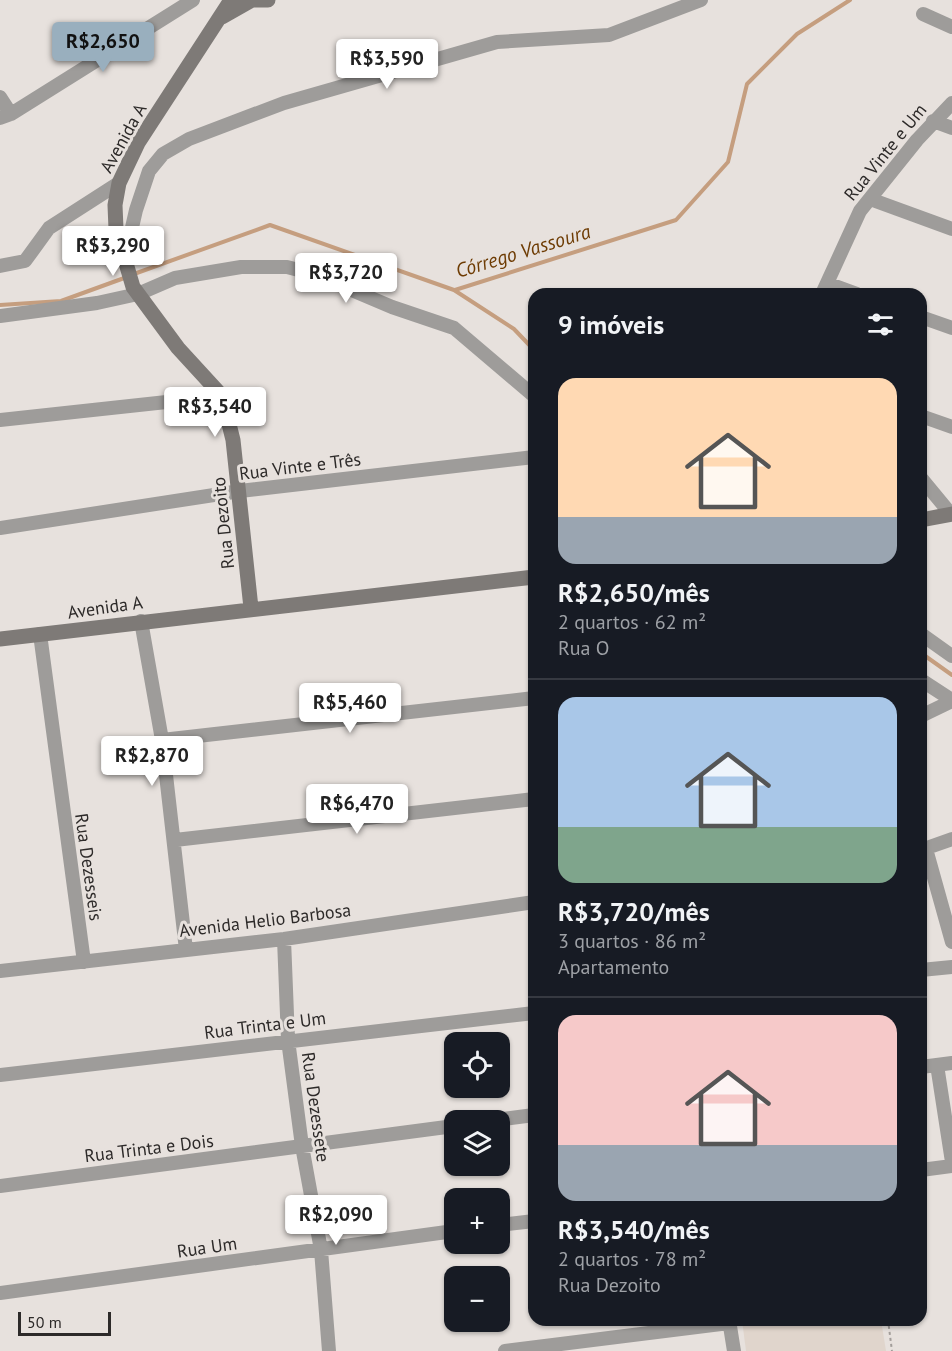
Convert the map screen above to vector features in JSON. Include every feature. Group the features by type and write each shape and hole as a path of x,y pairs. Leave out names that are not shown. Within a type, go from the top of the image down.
{"main road":[{"name":"Avenida A","path":"136,291 116,229 118,183 138,142 231,0"},
{"name":"Avenida A","path":"222,17 252,0 268,0"},
{"name":"Rua Dezoito","path":"136,291 178,348 222,396 233,440 240,491 251,608"},
{"path":"927,519 951,513"},
{"path":"251,608 528,578"},
{"name":"Avenida A","path":"0,639 251,608"}],"street":[{"path":"0,97 5,116 193,0"},
{"path":"125,258 136,210 149,171 163,154 189,139 284,103 497,42 609,35 701,0"},
{"path":"923,14 952,27"},
{"name":"Rua Vinte e Um","path":"825,288 860,211 933,121 952,103"},
{"path":"933,121 952,128"},
{"path":"0,266 25,261 49,228 118,183"},
{"path":"870,199 952,229"},
{"path":"0,316 97,303 175,278 241,267 287,267 315,274 392,308 454,328 528,391"},
{"path":"927,319 952,328"},
{"path":"0,420 222,396"},
{"path":"927,418 952,427"},
{"name":"Rua Vinte e Três","path":"0,528 240,491 528,459"},
{"path":"927,485 951,513"},
{"path":"141,621 162,740 176,840 186,950"},
{"name":"Rua Dezesseis","path":"40,634 84,962"},
{"path":"927,638 952,656"},
{"path":"927,684 952,701 927,714"},
{"path":"162,740 528,699"},
{"path":"176,840 528,800"},
{"path":"927,848 952,839"},
{"path":"927,862 952,942"},
{"name":"Avenida Helio Barbosa","path":"0,971 284,939 528,903"},
{"name":"Rua Dezessete","path":"284,939 288,1040 302,1146 321,1250 329,1351"},
{"path":"927,969 952,967"},
{"name":"Rua Trinta e Um","path":"0,1075 528,1014"},
{"path":"927,1066 952,1063"},
{"path":"927,1169 952,1164 937,1065"},
{"path":"510,1118 528,1116"},
{"name":"Rua Trinta e Dois","path":"0,1186 444,1127"},
{"path":"510,1224 528,1222"},
{"name":"Rua Um","path":"0,1293 444,1233"},
{"path":"505,1351 692,1326"},
{"path":"730,1326 734,1351"}],"path":[{"path":"889,1326 892,1351"}],"shaded area":[{"path":"743,1326 882,1326 886,1351 746,1351"}],"waterway":[{"name":"Córrego Vassoura","path":"455,290 676,220 728,162 747,84 797,34 850,0"},
{"name":"Córrego Vassoura","path":"134,274 270,225 454,290 514,329 528,344"},
{"name":"Córrego Vassoura","path":"0,305 61,301 127,277"},
{"path":"927,657 952,675"}]}
